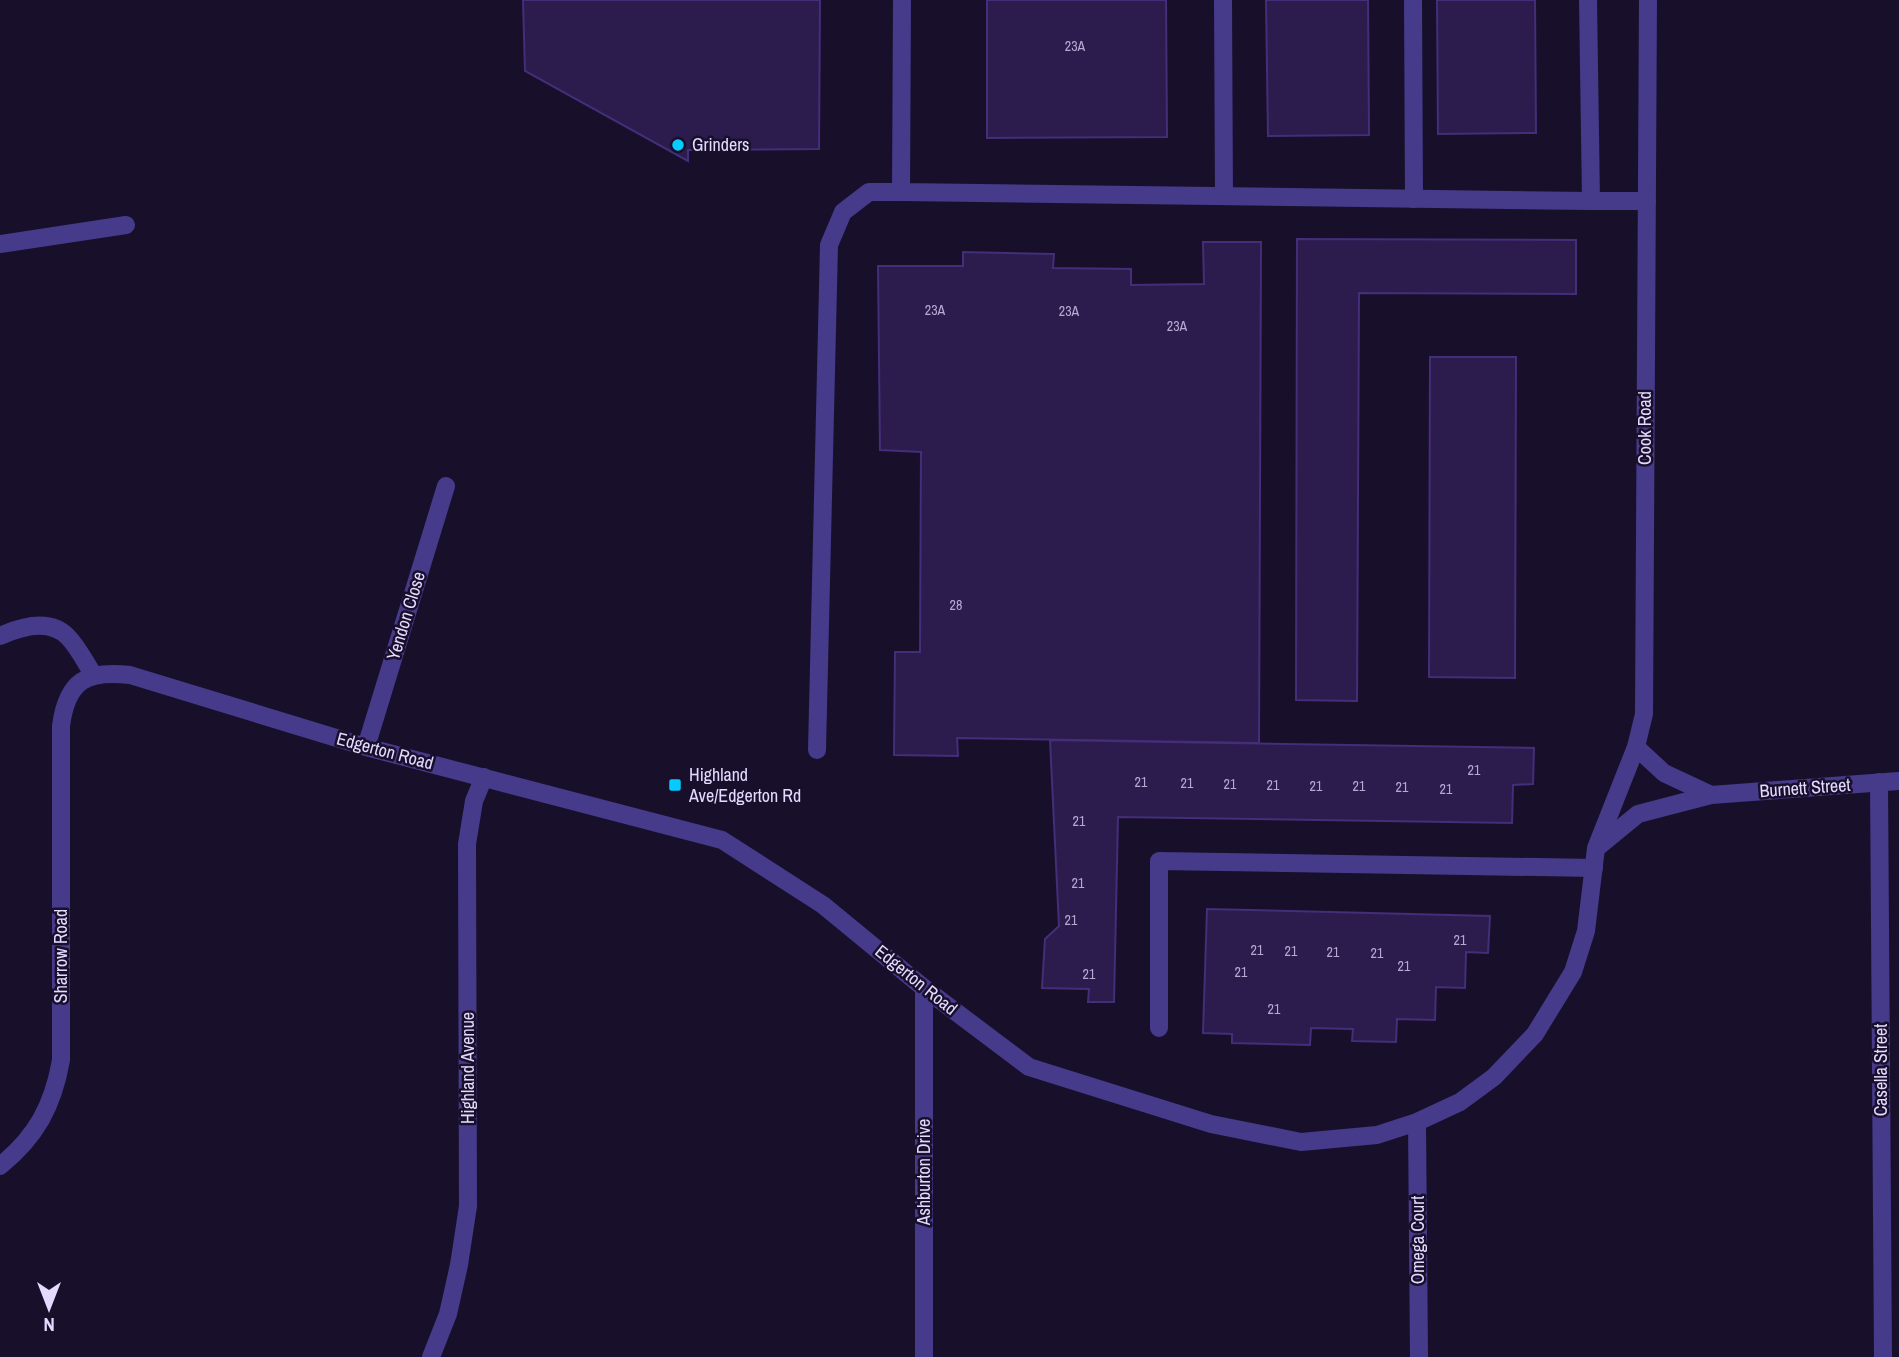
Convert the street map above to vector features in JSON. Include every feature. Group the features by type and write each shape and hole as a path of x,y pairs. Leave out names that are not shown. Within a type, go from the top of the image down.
{"street":[{"path":"901,192 902,0"},
{"path":"1223,0 1224,196"},
{"path":"1413,0 1414,199"},
{"path":"1588,0 1591,201"},
{"name":"Cook Road","path":"1596,848 1636,747 1643,714 1648,0"},
{"path":"817,750 828,244 843,212 869,192 1647,201"},
{"path":"0,244 126,225"},
{"name":"Yendon Close","path":"366,747 446,486"},
{"path":"0,636 32,626 50,627 67,636 93,674"},
{"name":"Edgerton Road","path":"93,674 130,675 366,747 722,840 771,869 823,905 924,988 1029,1067 1211,1124 1301,1142 1377,1135 1418,1122 1460,1101 1494,1077 1535,1034 1573,972 1586,931 1596,848"},
{"name":"Sharrow Road","path":"0,1166 35,1131 57,1083 61,1060 61,726 63,708 70,693 93,674"},
{"name":"Burnett Street","path":"1636,747 1664,773 1711,795"},
{"name":"Highland Avenue","path":"431,1357 448,1314 468,1206 467,844 474,801 484,777"},
{"name":"Burnett Street","path":"1596,848 1639,814 1711,795 1899,780"},
{"name":"Casella Street","path":"1879,782 1883,1357"},
{"path":"1159,1027 1160,861 1594,868"},
{"name":"Ashburton Drive","path":"924,988 924,1357"},
{"name":"Omega Court","path":"1418,1122 1419,1357"}],"building":[{"path":"523,0 820,0 819,149 688,150 688,161 525,71"},
{"path":"987,0 1166,0 1167,137 987,138"},
{"path":"1266,0 1368,0 1369,135 1268,136"},
{"path":"1437,0 1535,0 1536,133 1438,134"},
{"path":"1297,239 1576,240 1576,294 1359,293 1357,701 1296,700"},
{"path":"1203,242 1261,242 1259,743 957,738 958,756 894,755 895,652 920,652 921,452 880,450 878,266 963,266 963,252 1054,254 1053,268 1131,269 1131,285 1204,284"},
{"path":"1430,357 1516,357 1515,678 1429,677"},
{"path":"1050,740 1534,748 1533,784 1513,785 1512,823 1118,817 1114,1002 1088,1002 1089,989 1042,988 1045,939 1059,926"},
{"path":"1207,909 1490,916 1488,953 1466,952 1465,988 1436,987 1435,1020 1397,1019 1396,1042 1352,1041 1353,1029 1311,1028 1310,1045 1232,1043 1232,1034 1203,1033"}],"place":[{"name":"Grinders","path":"678,145"},
{"name":"Highland Ave/Edgerton Rd","path":"675,785"}]}
